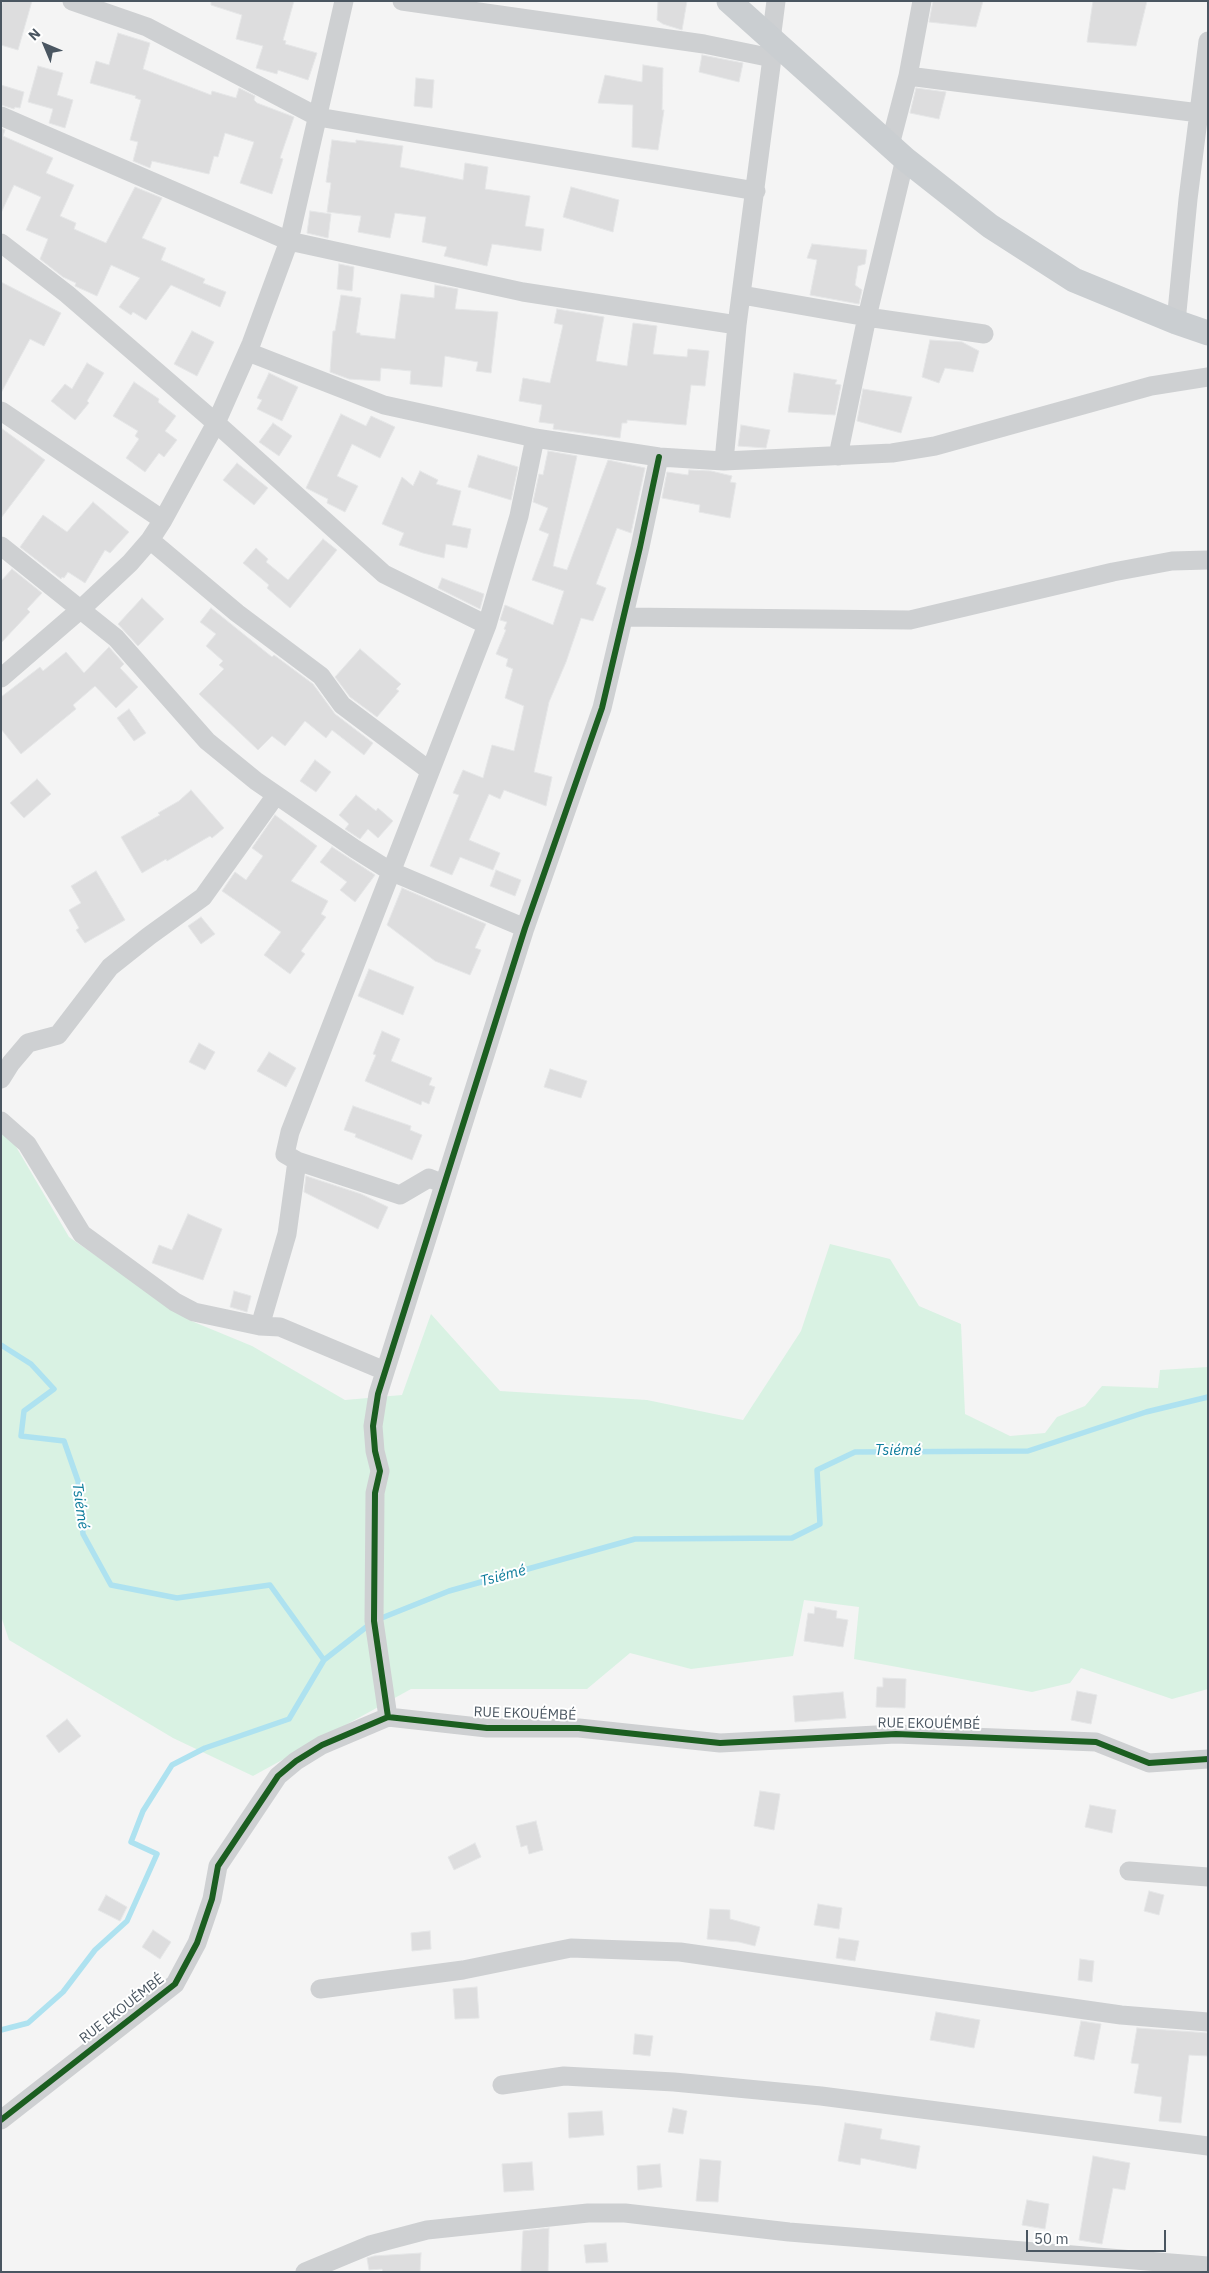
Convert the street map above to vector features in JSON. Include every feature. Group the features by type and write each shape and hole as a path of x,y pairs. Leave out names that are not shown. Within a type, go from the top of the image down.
{"main road":[{"path":"728,1 772,49 990,226 1074,280 1176,322 1208,333"}],"street":[{"path":"72,1 147,27 318,117 756,192"},
{"path":"1,678 81,609 130,563 150,540 216,423 248,352 289,242 344,1"},
{"path":"402,1 704,44 772,49"},
{"path":"724,461 737,325 756,192 776,1"},
{"path":"838,456 867,318 898,152 908,76 922,1"},
{"path":"1176,322 1188,198 1208,41"},
{"path":"908,76 1199,114"},
{"path":"1,116 289,242 523,292 737,325"},
{"path":"1,243 67,294 216,423 384,574 487,625"},
{"path":"742,295 867,318 984,334"},
{"path":"248,352 384,405 535,438 659,457 724,461 892,454 935,446 1151,386 1208,377"},
{"path":"1,412 163,520"},
{"path":"444,1184 429,1178 400,1196 297,1161 285,1154 290,1132 390,870 487,625 519,516 535,438"},
{"path":"388,1717 374,1621 375,1493 380,1471 373,1426 378,1394 525,928 602,708 659,457"},
{"path":"150,540 237,613 321,676 342,705 430,771"},
{"path":"1,546 116,638 207,741 276,795 390,870 525,928"},
{"path":"624,617 910,620 1113,572 1172,561 1208,560"},
{"path":"1,1079 11,1063 28,1043 58,1035 110,967 203,897 276,795"},
{"path":"1,1121 27,1144 82,1234 181,1305 194,1312 260,1326 280,1327 385,1371"},
{"path":"260,1326 287,1234 297,1161"},
{"name":"RUE EKOUÉMBÉ","path":"1,2120 175,1984 197,1943 212,1898 218,1866 278,1776 296,1760 322,1745 388,1717 487,1728 579,1728 720,1743 896,1734 1096,1742 1148,1763 1208,1759"},
{"path":"1129,1871 1208,1877"},
{"path":"320,1989 462,1970 560,1949 601,1949 680,1952 1121,2015 1208,2022"},
{"path":"502,2085 564,2076 683,2083 821,2096 1208,2146"},
{"path":"304,2272 370,2246 427,2230 588,2213 626,2212 789,2232 1208,2266"}],"green space":[{"path":"1,1132 8,1133 69,1237 189,1320 252,1346 345,1400 402,1395 431,1314 500,1391 647,1400 743,1420 801,1331 830,1244 890,1259 919,1306 961,1324 965,1414 1010,1436 1045,1433 1057,1417 1085,1406 1102,1386 1158,1388 1160,1370 1208,1367 1208,1689 1172,1699 1081,1668 1070,1683 1032,1692 854,1659 859,1607 804,1600 793,1656 691,1669 630,1653 587,1689 411,1689 253,1776 173,1738 9,1640 1,1616"}],"building":[{"path":"3,1 32,1 18,50 1,45 1,8"},
{"path":"211,1 294,1 283,40 286,41 285,44 317,53 308,80 278,70 277,74 256,68 263,46 236,39 242,15 211,5"},
{"path":"658,1 687,1 682,30 657,20"},
{"path":"933,1 983,1 976,27 929,22"},
{"path":"1093,1 1147,1 1136,46 1087,42"},
{"path":"118,33 150,43 143,69 211,95 212,91 236,98 239,88 255,96 254,100 257,103 294,117 280,158 283,159 272,194 240,183 254,142 225,133 218,157 214,156 209,174 152,161 150,168 133,161 138,142 130,140 141,100 135,98 136,96 90,83 96,61 109,65"},
{"path":"702,55 743,63 739,82 699,72"},
{"path":"643,65 663,68 662,110 664,110 658,150 632,147 633,105 598,103 605,75 642,82"},
{"path":"38,66 63,73 57,95 73,100 65,128 49,123 53,109 28,102"},
{"path":"416,78 434,80 432,108 414,106"},
{"path":"1,85 24,92 20,108 15,107 14,109 1,105"},
{"path":"916,88 946,92 939,119 910,113"},
{"path":"1,128 5,130 3,136 53,158 46,173 74,185 60,216 76,223 74,229 106,243 135,187 162,198 142,238 166,248 161,260 205,279 203,283 226,292 220,307 171,285 146,320 133,312 131,315 119,307 140,278 111,265 97,296 75,286 76,283 63,277 40,259 48,239 26,230 41,197 14,185 1,213"},
{"path":"332,140 356,143 356,140 403,146 400,167 463,180 465,163 488,167 485,189 530,196 525,226 544,229 541,251 492,244 487,266 444,256 447,247 422,242 426,217 395,213 390,238 358,232 361,216 327,212 331,183 326,182"},
{"path":"571,187 619,200 613,232 563,217"},
{"path":"310,211 331,214 328,238 307,233"},
{"path":"812,244 867,250 865,264 858,266 855,285 862,290 859,304 810,295 817,260 807,258"},
{"path":"339,264 354,267 352,291 337,289"},
{"path":"1,282 61,313 44,346 30,339 1,393"},
{"path":"435,285 458,289 455,309 498,312 491,373 476,371 478,362 445,356 442,387 410,384 411,371 381,368 380,381 349,379 330,372 333,331 335,331 341,295 361,298 356,333 395,339 401,294 434,298"},
{"path":"557,309 604,317 596,361 627,366 633,323 657,326 653,354 687,357 688,349 709,351 705,386 691,385 686,425 627,420 627,423 622,423 620,438 553,429 554,424 539,422 542,405 519,401 523,378 550,383 563,325 554,323"},
{"path":"192,331 214,342 197,376 174,364"},
{"path":"930,340 962,342 979,351 973,372 945,368 939,383 922,377"},
{"path":"87,363 104,373 87,401 89,403 75,420 51,401 65,384 72,389"},
{"path":"269,373 298,387 282,421 257,409 262,400 257,398"},
{"path":"794,373 837,380 835,384 841,385 835,415 788,412"},
{"path":"134,382 159,399 158,402 176,416 165,431 177,440 164,457 159,453 145,472 126,458 139,439 135,436 138,431 113,416"},
{"path":"863,389 912,397 901,433 857,421"},
{"path":"341,414 366,426 371,416 395,427 380,458 352,444 337,476 358,486 345,512 327,503 328,499 306,488"},
{"path":"273,423 292,436 279,456 259,442"},
{"path":"741,425 770,430 766,448 738,446"},
{"path":"1,428 45,460 1,518"},
{"path":"548,451 577,456 553,566 567,570 608,460 645,468 631,533 617,528 596,584 606,588 593,621 581,618 566,662 549,702 534,772 552,777 546,806 504,790 500,799 489,794 469,840 500,853 493,870 460,857 452,875 430,866 459,795 453,793 463,770 483,778 492,745 514,751 524,706 505,698 513,669 506,666 508,659 496,654 506,630 504,629 507,622 500,620 505,605 553,625 564,591 532,580 549,534 539,530 548,508 533,502 539,474 543,475"},
{"path":"478,455 518,467 511,500 468,487"},
{"path":"237,463 268,488 254,505 223,480"},
{"path":"689,470 711,471 732,476 730,482 736,483 730,518 699,512 700,505 662,498 667,472 688,475"},
{"path":"420,471 438,480 436,484 461,491 452,525 471,529 467,548 446,544 444,558 399,545 404,533 382,524 402,477 413,486"},
{"path":"93,502 129,532 110,553 105,550 85,583 68,572 61,579 20,547 43,515 67,532"},
{"path":"323,539 337,550 290,608 267,588 269,585 243,563 256,548 268,559 266,562 288,580"},
{"path":"12,569 42,593 27,609 30,612 1,643 1,581"},
{"path":"442,578 484,594 480,609 438,588"},
{"path":"142,598 164,619 138,646 118,624"},
{"path":"211,608 272,657 274,655 313,684 335,714 373,743 364,755 332,730 326,738 305,721 285,746 272,736 258,750 199,694 224,669 219,665 223,661 206,646 216,634 200,622"},
{"path":"109,647 124,664 120,668 138,687 116,708 95,686 73,705 76,709 21,754 1,729 1,697 40,667 43,671 66,652 84,673"},
{"path":"360,649 401,684 396,689 399,691 377,717 350,697 335,677"},
{"path":"129,709 146,733 134,741 117,718"},
{"path":"315,760 331,772 316,792 300,781"},
{"path":"37,779 51,794 24,818 10,803"},
{"path":"191,790 224,828 212,838 210,836 142,873 121,837 160,815 158,813 179,801"},
{"path":"356,795 376,811 378,808 393,821 378,838 368,829 360,839 345,829 349,824 339,815"},
{"path":"275,815 317,846 291,881 328,901 321,914 326,917 301,951 305,954 290,974 264,955 281,932 222,891 235,872 246,880 263,856 252,848"},
{"path":"332,847 375,875 355,902 340,890 347,882 320,862"},
{"path":"496,870 521,880 515,896 490,886"},
{"path":"96,871 125,920 85,943 76,930 79,928 69,910 81,903 71,886"},
{"path":"402,888 486,924 475,948 481,950 470,975 435,961 387,925"},
{"path":"201,917 215,934 201,944 188,926"},
{"path":"369,969 414,987 403,1015 358,996"},
{"path":"382,1031 400,1039 391,1061 432,1078 429,1085 435,1087 429,1104 422,1101 421,1105 365,1081 376,1055 373,1054"},
{"path":"199,1043 215,1052 205,1070 189,1062"},
{"path":"269,1052 296,1068 286,1087 257,1071"},
{"path":"550,1069 587,1081 581,1098 544,1087"},
{"path":"353,1106 411,1126 410,1130 422,1135 412,1160 355,1137 356,1134 344,1130"},
{"path":"306,1176 361,1194 388,1207 378,1229 304,1192"},
{"path":"188,1214 222,1229 203,1280 152,1263 159,1245 172,1250"},
{"path":"234,1291 251,1296 247,1312 230,1307"},
{"path":"815,1607 837,1611 836,1618 848,1620 843,1647 804,1641 808,1613 814,1614"},
{"path":"883,1678 906,1679 905,1708 876,1707 877,1687 883,1687"},
{"path":"1077,1691 1097,1695 1091,1724 1071,1720"},
{"path":"843,1692 846,1718 795,1722 793,1696"},
{"path":"67,1719 81,1736 59,1753 46,1736"},
{"path":"760,1791 780,1794 774,1830 754,1826"},
{"path":"1090,1805 1116,1810 1112,1833 1085,1827"},
{"path":"536,1821 543,1850 529,1854 527,1845 521,1847 516,1826"},
{"path":"475,1843 481,1857 454,1870 448,1857"},
{"path":"1149,1891 1164,1895 1159,1915 1144,1911"},
{"path":"106,1895 127,1907 120,1921 98,1910"},
{"path":"818,1904 842,1908 839,1929 814,1925"},
{"path":"710,1909 730,1910 730,1919 760,1927 755,1946 739,1942 707,1939"},
{"path":"153,1930 171,1942 160,1959 142,1947"},
{"path":"430,1931 431,1949 412,1951 411,1933"},
{"path":"839,1938 859,1941 855,1961 836,1958"},
{"path":"1080,1959 1094,1961 1092,1982 1078,1980"},
{"path":"477,1987 479,2018 455,2019 453,1989"},
{"path":"936,2012 980,2020 974,2048 930,2040"},
{"path":"1081,2021 1101,2024 1094,2060 1074,2056"},
{"path":"1137,2028 1208,2033 1208,2056 1189,2055 1181,2123 1159,2121 1162,2097 1134,2093 1139,2064 1131,2063"},
{"path":"635,2034 653,2036 650,2056 633,2054"},
{"path":"673,2108 687,2111 683,2134 668,2132"},
{"path":"602,2111 604,2135 569,2138 568,2113"},
{"path":"845,2123 882,2129 880,2139 920,2146 916,2169 861,2158 860,2165 838,2161"},
{"path":"1093,2156 1130,2163 1125,2190 1113,2188 1102,2244 1079,2240"},
{"path":"700,2159 721,2161 718,2202 696,2201"},
{"path":"532,2162 534,2190 504,2192 502,2164"},
{"path":"660,2164 662,2187 638,2190 637,2166"},
{"path":"1027,2200 1049,2204 1045,2229 1022,2225"},
{"path":"549,2228 548,2272 521,2272 523,2231"},
{"path":"606,2243 608,2262 586,2263 584,2245"},
{"path":"421,2253 420,2272 383,2272 382,2269 369,2270 367,2258"}],"waterway":[{"name":"Tsiémé","path":"1,1345 31,1364 54,1389 24,1411 21,1436 64,1441 78,1481 83,1534 111,1585 177,1598 270,1585 324,1660 374,1621 449,1591 635,1539 792,1538 820,1524 817,1470 855,1452 1028,1451 1146,1412 1208,1397"},
{"path":"1,2030 28,2023 63,1992 95,1950 127,1921 157,1854 131,1842 143,1811 172,1765 205,1748 289,1719 324,1660"}],"cycle path":[{"path":"388,1717 374,1621 375,1493 380,1471 375,1451 373,1426 378,1394 525,928 602,708 659,457"},
{"path":"1,2120 175,1984 197,1943 212,1899 218,1866 278,1776 296,1761 322,1745 388,1717 487,1728 579,1728 720,1743 896,1734 1096,1742 1149,1763 1208,1759"}]}
